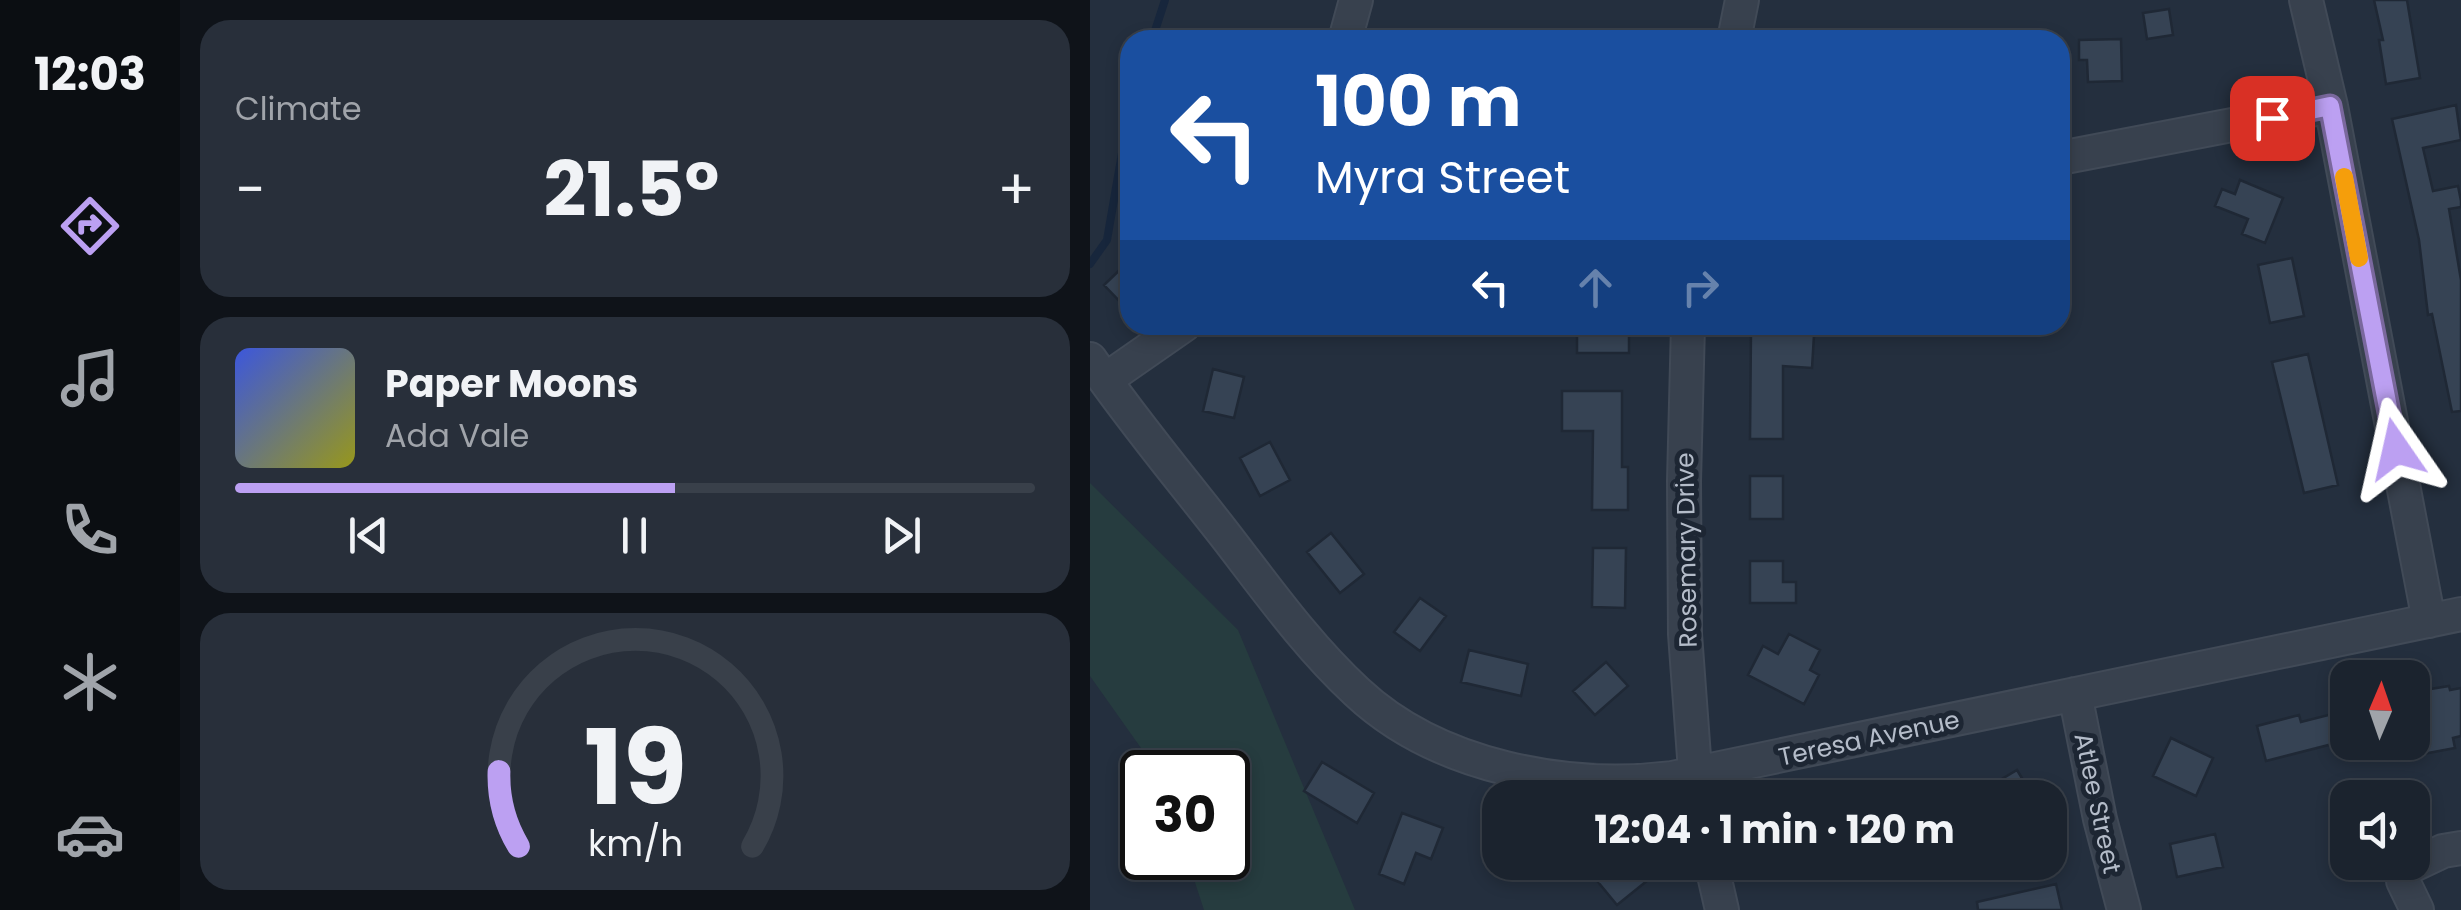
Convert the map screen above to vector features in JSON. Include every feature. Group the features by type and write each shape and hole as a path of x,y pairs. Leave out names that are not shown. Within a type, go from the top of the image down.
{"street":[{"path":"1348,30 1356,0"},
{"path":"1736,30 1742,0"},
{"path":"2306,0 2445,617"},
{"path":"2070,156 2330,106"},
{"path":"1097,370 1165,335"},
{"name":"Rosemary Drive","path":"1688,335 1685,634 1695,780"},
{"name":"Teresa Avenue","path":"1097,370 1329,664 1360,696 1436,742 1520,773 1559,780"},
{"name":"Teresa Avenue","path":"1720,780 2075,694 2445,617"},
{"name":"Atlee Street","path":"2075,694 2100,820 2124,910"},
{"path":"2417,910 2402,870 2443,850 2461,848"},
{"path":"1715,880 1722,910"}],"green space":[{"path":"1090,483 1238,630 1355,910 1204,910 1194,880 1250,880 1250,750 1142,750 1090,676"}],"building":[{"path":"2374,0 2407,0 2420,78 2386,84 2379,40 2383,40"},
{"path":"2169,9 2173,35 2147,39 2143,13"},
{"path":"2121,39 2122,81 2088,82 2087,60 2079,60 2079,40"},
{"path":"2456,105 2461,140 2423,148 2433,191 2458,186 2461,201 2461,207 2449,209 2461,280 2461,411 2452,412 2432,314 2428,315 2419,240 2392,119"},
{"path":"2240,180 2283,198 2265,243 2242,234 2248,219 2215,206 2222,189 2235,194"},
{"path":"2292,258 2304,316 2270,323 2258,265"},
{"path":"1120,270 1120,302 1104,285"},
{"path":"1577,335 1629,335 1629,353 1577,353"},
{"path":"1751,335 1814,335 1812,368 1783,366 1783,439 1750,439"},
{"path":"2308,354 2338,485 2304,493 2272,362"},
{"path":"1213,369 1244,377 1234,418 1203,411"},
{"path":"1562,391 1622,391 1622,467 1628,467 1628,510 1592,510 1593,431 1562,431"},
{"path":"1270,442 1290,480 1260,496 1240,458"},
{"path":"1750,476 1783,476 1783,519 1750,519"},
{"path":"1331,533 1364,574 1340,593 1307,552"},
{"path":"1593,548 1626,548 1625,608 1592,607"},
{"path":"1750,561 1783,561 1783,582 1796,582 1796,603 1750,603"},
{"path":"1420,598 1446,616 1420,651 1394,632"},
{"path":"1789,634 1820,650 1810,670 1819,675 1804,704 1748,675 1763,646 1778,654"},
{"path":"1469,650 1528,664 1521,696 1461,682"},
{"path":"1606,662 1628,686 1595,715 1573,691"},
{"path":"2461,688 2461,736 2453,738 2455,748 2430,753 2430,689"},
{"path":"2299,715 2301,722 2330,715 2330,745 2266,761 2257,726"},
{"path":"2171,738 2213,758 2196,796 2153,776"},
{"path":"1322,762 1374,793 1357,823 1304,791"},
{"path":"2017,770 2023,780 2000,780"},
{"path":"1402,813 1443,828 1431,859 1416,853 1404,884 1379,874"},
{"path":"2215,834 2223,867 2177,877 2170,844"},
{"path":"1600,880 1648,880 1617,905 1598,882"},
{"path":"2056,884 2062,910 1978,910 1977,902"}],"waterway":[{"path":"1155,30 1165,0"},
{"path":"1090,264 1107,240 1120,165"}],"slow traffic":[{"path":"2344,177 2359,258"}],"route":[{"path":"2272,118 2330,106 2396,449"}]}
